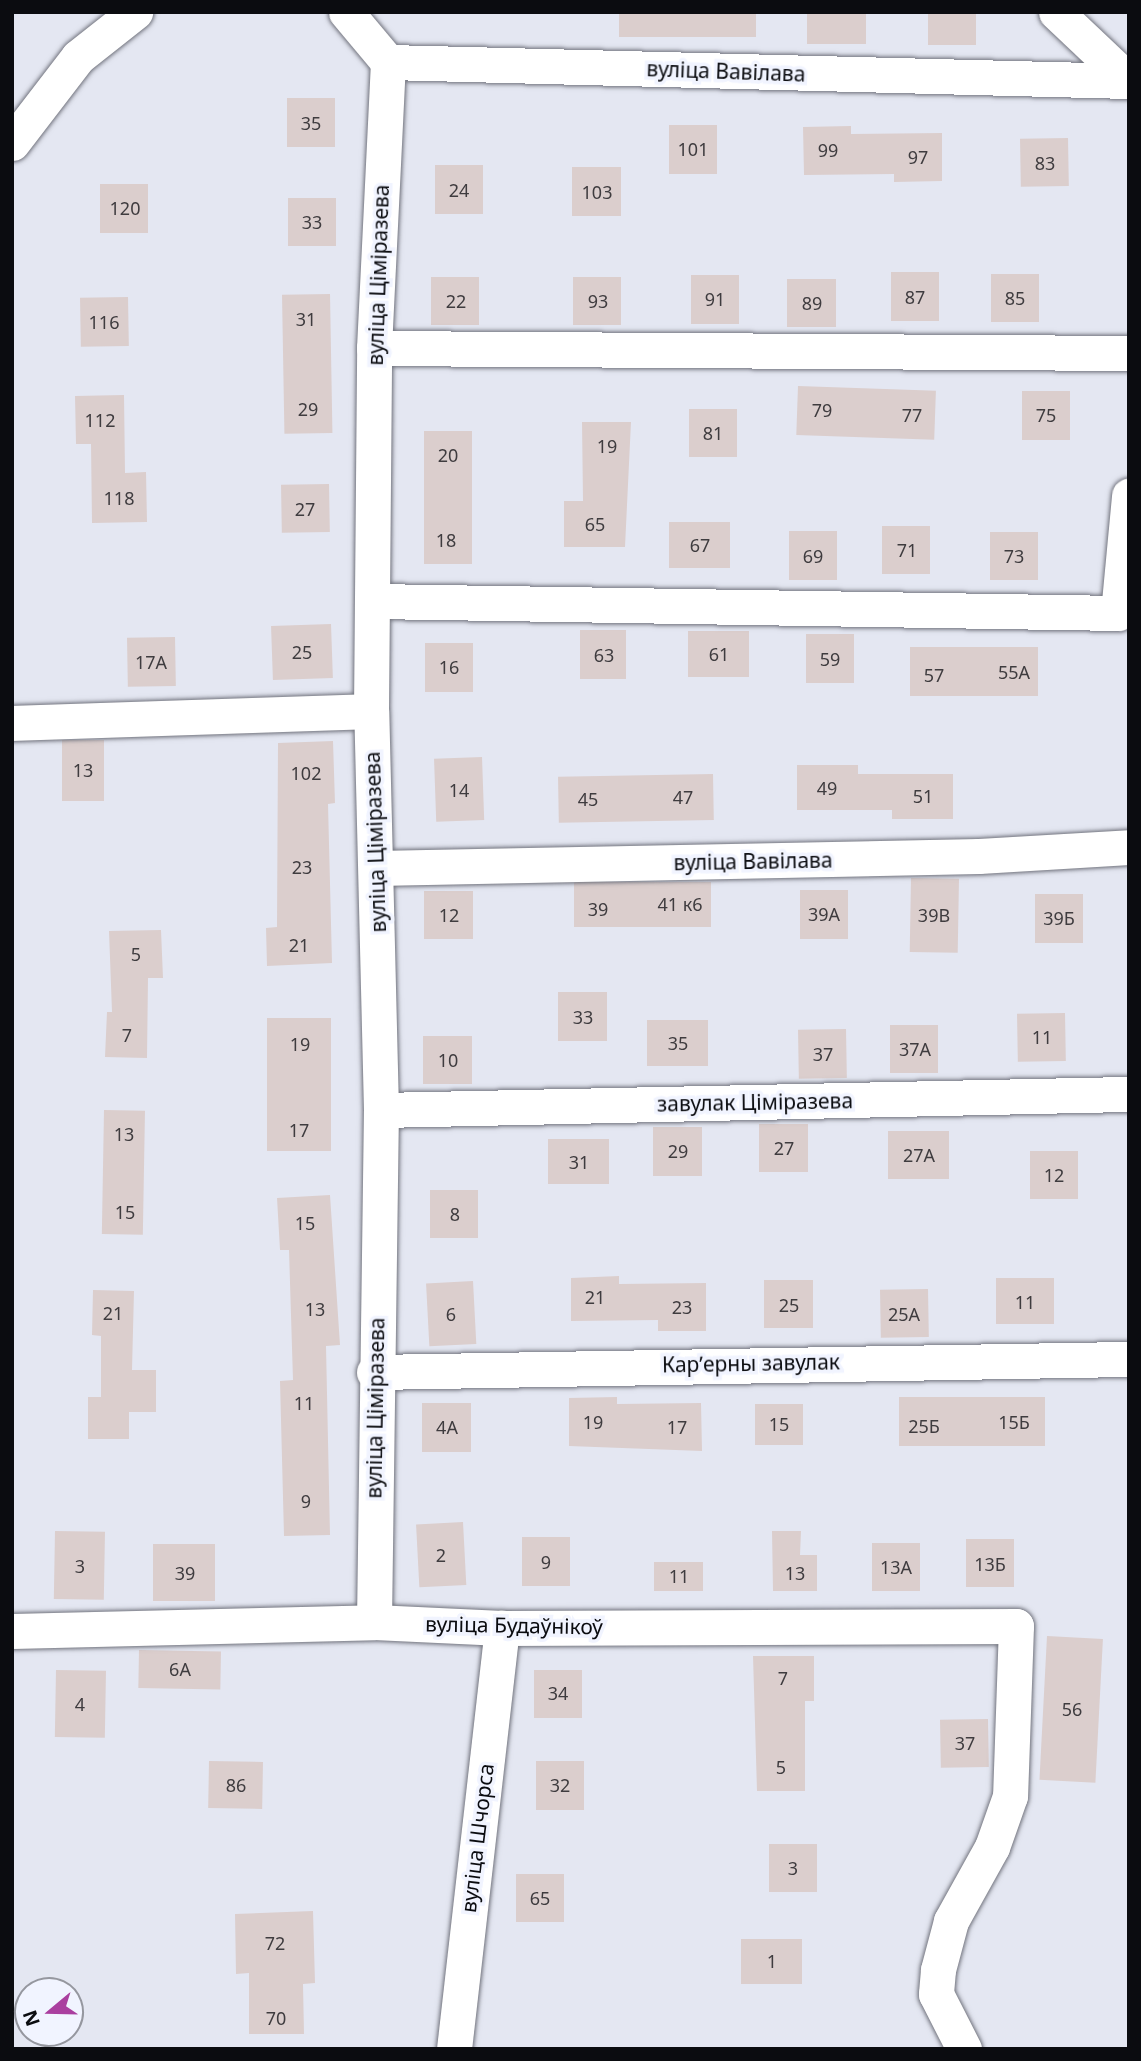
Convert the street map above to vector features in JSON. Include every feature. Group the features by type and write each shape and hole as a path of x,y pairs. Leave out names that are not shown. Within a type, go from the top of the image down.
{"street":[{"path":"12,143 78,57 135,12"},
{"path":"346,12 388,62"},
{"path":"1056,12 1129,81"},
{"name":"вуліца Вавілава","path":"388,62 1129,81"},
{"name":"вуліца Ціміразева","path":"374,1622 374,1372 381,1110 371,711 374,348 388,62"},
{"path":"374,348 1129,353"},
{"path":"373,601 1118,614 1129,496"},
{"path":"12,723 371,711"},
{"name":"вуліца Вавілава","path":"376,868 979,856 1129,847"},
{"name":"завулак Ціміразева","path":"381,1110 1129,1094"},
{"name":"Карʼерны завулак","path":"374,1372 1129,1359"},
{"name":"вуліца Будаўнікоў","path":"12,1631 374,1622 502,1628 1016,1626 1010,1796 992,1847 951,1921 938,1970 936,1994 964,2049"},
{"name":"вуліца Шчорса","path":"454,2049 502,1628"}],"building":[{"path":"619,12 756,12 756,37 619,37"},
{"path":"807,12 866,12 866,44 807,44"},
{"path":"928,12 976,12 976,45 928,45"},
{"path":"287,98 335,98 335,147 287,147"},
{"path":"669,125 717,125 717,174 669,174"},
{"path":"851,126 851,134 942,133 942,181 894,182 894,174 804,175 803,127"},
{"path":"1068,138 1069,186 1021,187 1020,139"},
{"path":"435,165 483,165 483,214 435,214"},
{"path":"572,167 621,167 621,216 572,216"},
{"path":"100,184 148,184 148,233 100,233"},
{"path":"288,198 336,198 336,246 288,246"},
{"path":"891,272 939,272 939,321 891,321"},
{"path":"991,274 1039,274 1039,322 991,322"},
{"path":"691,275 739,275 739,324 691,324"},
{"path":"431,277 479,277 479,325 431,325"},
{"path":"573,277 621,277 621,325 573,325"},
{"path":"787,279 836,279 836,327 787,327"},
{"path":"330,294 332,433 284,434 282,295"},
{"path":"128,297 129,346 81,347 80,298"},
{"path":"798,386 936,391 934,440 796,435"},
{"path":"1022,391 1070,391 1070,440 1022,440"},
{"path":"124,395 125,473 146,472 147,522 92,523 91,444 76,444 75,396"},
{"path":"689,409 737,409 737,457 689,457"},
{"path":"582,422 631,422 625,547 564,547 564,501 583,501"},
{"path":"424,431 472,431 472,564 424,564"},
{"path":"329,484 330,532 282,533 281,485"},
{"path":"669,522 730,522 730,568 669,568"},
{"path":"882,526 930,526 930,574 882,574"},
{"path":"789,531 837,531 837,580 789,580"},
{"path":"990,532 1038,532 1038,580 990,580"},
{"path":"331,624 333,678 273,680 271,626"},
{"path":"580,630 626,630 626,679 580,679"},
{"path":"688,631 749,631 749,677 688,677"},
{"path":"806,634 854,634 854,683 806,683"},
{"path":"175,637 176,686 128,687 127,638"},
{"path":"425,643 473,643 473,692 425,692"},
{"path":"910,647 1038,647 1038,696 910,696"},
{"path":"62,740 104,740 104,801 62,801"},
{"path":"333,741 335,803 328,804 332,963 267,966 266,928 277,927 278,743"},
{"path":"482,757 484,820 436,822 434,759"},
{"path":"797,765 858,765 858,774 953,774 953,819 892,819 892,810 797,810"},
{"path":"713,774 714,820 559,823 558,777"},
{"path":"911,878 959,879 958,953 910,952"},
{"path":"574,882 711,882 711,927 574,927"},
{"path":"800,890 848,890 848,939 800,939"},
{"path":"424,891 473,891 473,939 424,939"},
{"path":"1035,894 1083,894 1083,943 1035,943"},
{"path":"161,930 163,978 148,978 147,1058 105,1057 107,1012 112,1012 109,931"},
{"path":"558,992 607,992 607,1041 558,1041"},
{"path":"1065,1013 1066,1061 1018,1062 1017,1014"},
{"path":"267,1018 331,1018 331,1151 267,1151"},
{"path":"647,1020 708,1020 708,1066 647,1066"},
{"path":"890,1025 938,1025 938,1073 890,1073"},
{"path":"846,1029 847,1078 799,1079 798,1030"},
{"path":"423,1036 472,1036 472,1084 423,1084"},
{"path":"104,1110 145,1111 143,1235 102,1234"},
{"path":"759,1124 808,1124 808,1172 759,1172"},
{"path":"653,1127 702,1127 702,1176 653,1176"},
{"path":"888,1131 949,1131 949,1179 888,1179"},
{"path":"548,1139 609,1139 609,1184 548,1184"},
{"path":"1030,1151 1078,1151 1078,1199 1030,1199"},
{"path":"430,1190 478,1190 478,1238 430,1238"},
{"path":"330,1195 340,1345 326,1346 330,1535 284,1536 280,1381 293,1380 289,1250 280,1250 277,1198"},
{"path":"619,1276 619,1284 706,1283 706,1331 658,1331 658,1320 571,1321 571,1278"},
{"path":"996,1278 1054,1278 1054,1324 996,1324"},
{"path":"764,1280 813,1280 813,1328 764,1328"},
{"path":"473,1281 476,1344 429,1346 426,1283"},
{"path":"928,1289 929,1337 881,1338 880,1290"},
{"path":"93,1290 134,1291 132,1370 156,1370 156,1412 129,1412 129,1439 88,1439 88,1397 101,1397 101,1336 92,1335"},
{"path":"617,1397 617,1404 701,1403 702,1451 569,1446 569,1398"},
{"path":"899,1397 1045,1397 1045,1446 899,1446"},
{"path":"422,1403 471,1403 471,1452 422,1452"},
{"path":"755,1404 803,1404 803,1445 755,1445"},
{"path":"463,1522 466,1585 419,1587 416,1524"},
{"path":"55,1531 105,1532 104,1600 54,1599"},
{"path":"772,1531 801,1531 800,1555 817,1555 817,1591 773,1591"},
{"path":"522,1537 570,1537 570,1586 522,1586"},
{"path":"966,1539 1014,1539 1014,1587 966,1587"},
{"path":"872,1543 920,1543 920,1591 872,1591"},
{"path":"153,1544 215,1544 215,1601 153,1601"},
{"path":"654,1562 703,1562 703,1591 654,1591"},
{"path":"1047,1636 1103,1639 1095,1783 1039,1780"},
{"path":"139,1650 221,1651 220,1689 138,1688"},
{"path":"753,1656 814,1656 814,1701 805,1701 805,1791 757,1791"},
{"path":"56,1670 106,1671 105,1738 55,1737"},
{"path":"534,1670 582,1670 582,1718 534,1718"},
{"path":"988,1719 989,1767 941,1768 940,1720"},
{"path":"209,1761 263,1762 262,1809 208,1808"},
{"path":"536,1761 584,1761 584,1810 536,1810"},
{"path":"769,1844 817,1844 817,1892 769,1892"},
{"path":"516,1874 564,1874 564,1922 516,1922"},
{"path":"313,1911 315,1983 303,1984 304,2034 249,2034 249,1973 236,1974 235,1914"},
{"path":"741,1939 802,1939 802,1984 741,1984"}]}
